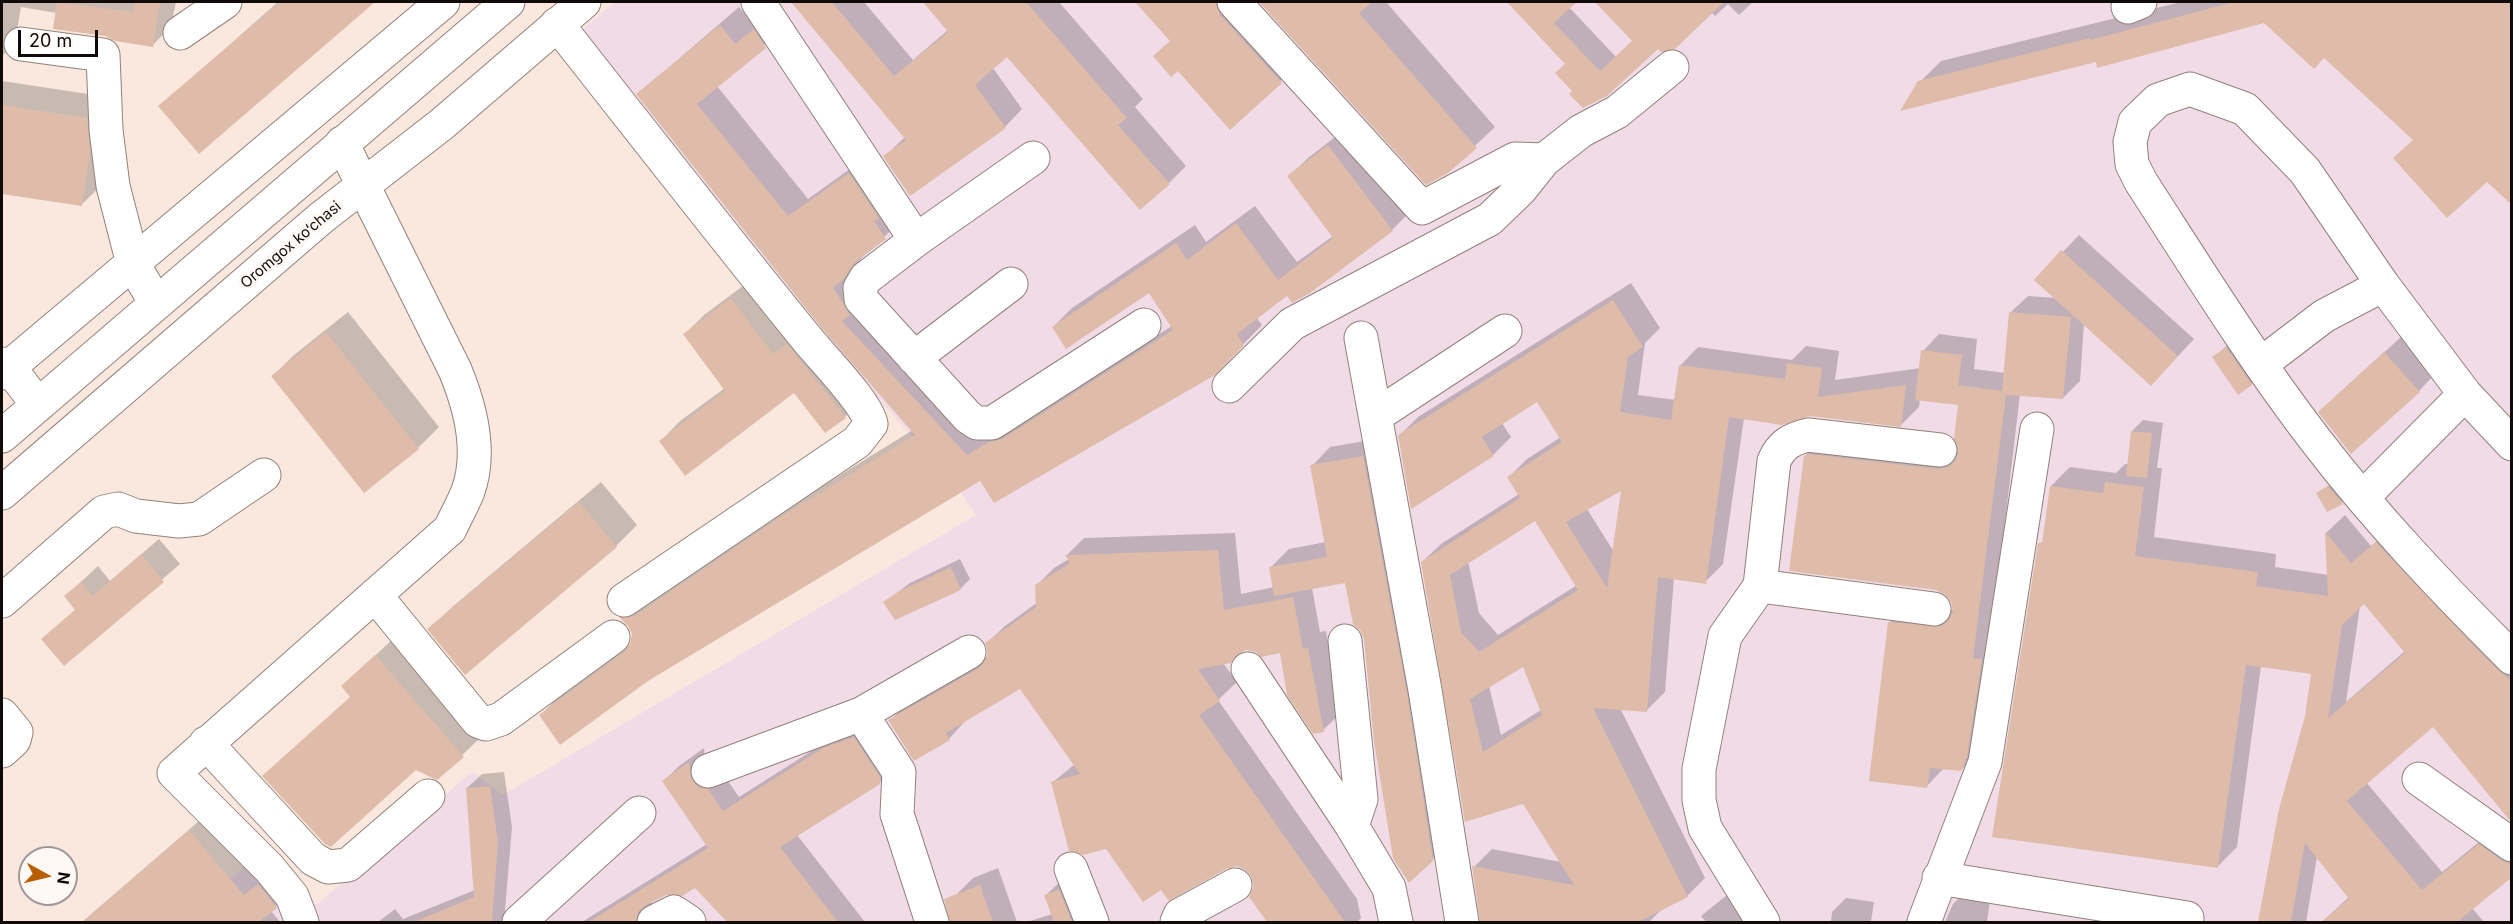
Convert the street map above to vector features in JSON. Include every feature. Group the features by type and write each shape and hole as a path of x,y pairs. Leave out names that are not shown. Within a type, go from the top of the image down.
{"main road":[{"path":"180,33 225,2"},
{"path":"2,436 508,2"},
{"name":"Oromgox ko‘chasi","path":"2,493 321,218 442,124 584,2"},
{"path":"758,2 916,240"},
{"path":"1234,2 1422,208 1515,159 1544,160"},
{"path":"419,78 433,7"},
{"path":"38,405 4,368 133,264 433,7"},
{"path":"557,24 803,335 856,397 869,416 870,424 857,442 624,600"},
{"path":"21,44 103,56 106,130 113,186 133,264 156,303"},
{"path":"1229,386 1292,324 1490,219 1520,190 1544,160 1581,131 1617,112 1672,67"},
{"path":"2511,444 2465,394 2383,285 2305,171 2245,109 2190,89 2158,100 2135,122 2130,142 2132,164 2147,192 2261,364 2317,442 2363,497 2426,571 2511,658"},
{"path":"302,922 292,896 269,868 174,773 450,529 469,489 474,444 469,402 460,380 342,143"},
{"path":"1033,158 866,278 860,288 861,299 968,417 977,423 992,423 1144,325"},
{"path":"914,358 1011,284"},
{"path":"2261,364 2324,316 2383,285"},
{"path":"1377,415 1505,331"},
{"path":"1361,338 1377,415 1462,922"},
{"path":"2363,497 2465,394"},
{"path":"1924,922 1985,762 2037,429"},
{"path":"1763,922 1705,828 1699,800 1699,769 1725,636 1760,586 1774,461 1778,451 1788,442 1808,435 1940,450"},
{"path":"2,601 104,512 118,509 136,516 179,521 199,519 264,475"},
{"path":"1760,586 1934,609"},
{"path":"375,595 478,721 486,724 501,719 613,637"},
{"path":"1345,641 1361,799 1352,826"},
{"path":"708,771 861,714 969,652"},
{"path":"1248,669 1352,826 1389,888 1396,922"},
{"path":"861,714 899,772 897,814 932,922"},
{"path":"2,715 16,732 14,740 2,751"},
{"path":"207,743 313,859 328,867 348,865 428,796"},
{"path":"2419,779 2511,845"},
{"path":"519,922 639,813"},
{"path":"1071,869 1092,922"},
{"path":"1939,878 2187,918"},
{"path":"1177,922 1180,915 1235,885"},
{"path":"654,922 674,912 689,922"}],"shaded area":[{"path":"615,2 2511,2 2511,922 181,922 267,846 316,905 472,772 503,795 976,515 953,481 746,253 580,31"}],"building":[{"path":"57,2 133,12 135,2 160,2 153,47 115,41 105,36 53,29"},
{"path":"280,2 375,2 199,154 158,106"},
{"path":"791,2 832,2 894,76 948,32 923,2 1026,2 1127,118 1118,125 1170,184 1140,210 1007,57 975,85 1006,128 910,196 883,156 906,140"},
{"path":"1135,2 1216,2 1220,15 1282,83 1230,130 1178,71 1171,77 1153,56 1170,41"},
{"path":"1259,2 1372,2 1359,13 1477,148 1448,173 1426,185"},
{"path":"1507,2 1577,2 1554,23 1600,71 1632,41 1595,2 1724,2 1675,49 1661,52 1658,49 1607,96 1583,108 1569,94 1572,91 1555,73 1565,64"},
{"path":"2234,2 2511,2 2511,204 2487,182 2447,218 2393,158 2413,140 2324,58 2314,69 2264,23 2097,68 2096,62 1900,111 1918,81 2090,38 2090,40"},
{"path":"720,25 735,44 754,29 766,48 697,104 788,216 849,173 879,218 874,221 886,239 854,263 843,280 833,287 850,315 842,321 967,455 989,442 1002,439 1173,330 1149,293 1066,349 1052,327 1176,243 1187,260 1236,223 1278,280 1333,238 1287,176 1328,145 1393,231 1310,293 1292,303 1287,296 1237,334 1244,345 1215,375 994,503 980,481 648,681 560,745 539,715 624,652 630,644 632,634 619,617 635,616 782,516 915,435 824,331 636,94"},
{"path":"2,105 87,118 90,153 82,206 2,194"},
{"path":"2061,250 2178,356 2151,386 2034,280"},
{"path":"731,298 773,354 787,344 846,418 825,433 794,393 685,476 659,441 725,391 683,334"},
{"path":"1613,300 1643,347 1628,357 1620,412 1671,420 1679,365 1785,379 1787,363 1822,368 1818,397 1906,385 1901,427 1810,416 1782,425 1729,417 1706,584 1658,577 1647,712 1593,708 1688,897 1638,922 1480,922 1472,866 1574,885 1523,804 1465,822 1421,562 1520,498 1507,477 1562,442 1537,402 1482,437 1494,456 1411,509 1398,435","holes":["1621,491 1607,588 1566,522","1535,521 1578,590 1479,652 1461,632 1450,575","1523,667 1542,715 1483,752 1470,699"]},
{"path":"2009,312 2071,317 2063,399 2006,395 1973,658 1982,659 1967,757 1961,771 1930,768 1927,788 1869,781 1888,622 1941,626 1949,620 1953,611 1946,595 1936,590 1789,571 1804,456 1809,454 1938,469 1948,467 1955,461 1958,453 1954,439 1958,405 1915,400 1921,350 1962,355 1958,385 2002,391"},
{"path":"326,332 419,449 364,493 271,376"},
{"path":"2226,347 2252,385 2238,395 2212,357"},
{"path":"2384,352 2420,392 2351,454 2318,412"},
{"path":"2131,431 2152,433 2147,478 2126,476"},
{"path":"1363,456 1407,693 1433,861 1409,883 1393,858 1374,741 1364,639 1360,630 1353,624 1345,583 1274,596 1269,567 1327,557 1310,465"},
{"path":"2105,482 2144,487 2135,556 2258,572 2256,586 2328,596 2325,532 2351,563 2376,542 2473,645 2511,680 2511,822 2433,727 2347,801 2422,890 2479,844 2501,860 2511,864 2511,878 2457,922 2321,922 2349,899 2305,843 2291,922 2258,922 2279,809 2305,716 2311,674 2246,665 2218,868 1992,837 2038,543 2042,543 2050,486 2103,493","holes":["2364,604 2405,653 2328,718 2342,625"]},
{"path":"2328,486 2343,504 2327,512 2316,493"},
{"path":"579,502 617,547 465,675 427,629"},
{"path":"1218,550 1224,610 1293,597 1303,649 1308,648 1324,732 1313,734 1287,695 1280,653 1261,657 1256,652 1246,650 1237,654 1231,663 1198,669 1220,701 1199,715 1345,922 1267,922 1249,897 1254,886 1251,876 1244,869 1236,866 1226,869 1169,901 1161,890 1143,902 1106,849 1083,855 1069,851 1051,782 1080,774 1020,689 946,733 950,740 914,761 888,720 979,668 988,653 985,643 1036,607 1035,585 1070,563 1065,555"},
{"path":"141,554 164,582 64,666 41,639 75,610 64,596 81,582 93,596"},
{"path":"951,567 961,590 895,620 883,602 898,592"},
{"path":"375,655 464,757 437,780 416,770 331,847 325,844 262,776 350,697 341,686"},
{"path":"854,737 880,777 880,784 780,847 838,922 727,922 695,888 682,896 666,895 646,905 638,912 636,922 589,922 708,848 662,781 689,762 691,778 697,786 708,789 723,811 823,748"},
{"path":"490,786 498,842 492,922 414,922 474,897 466,788"},
{"path":"189,830 244,895 258,884 277,908 259,922 83,922"},
{"path":"980,885 993,922 950,922 944,899"},
{"path":"1059,890 1072,922 1054,922 1044,895"}]}
